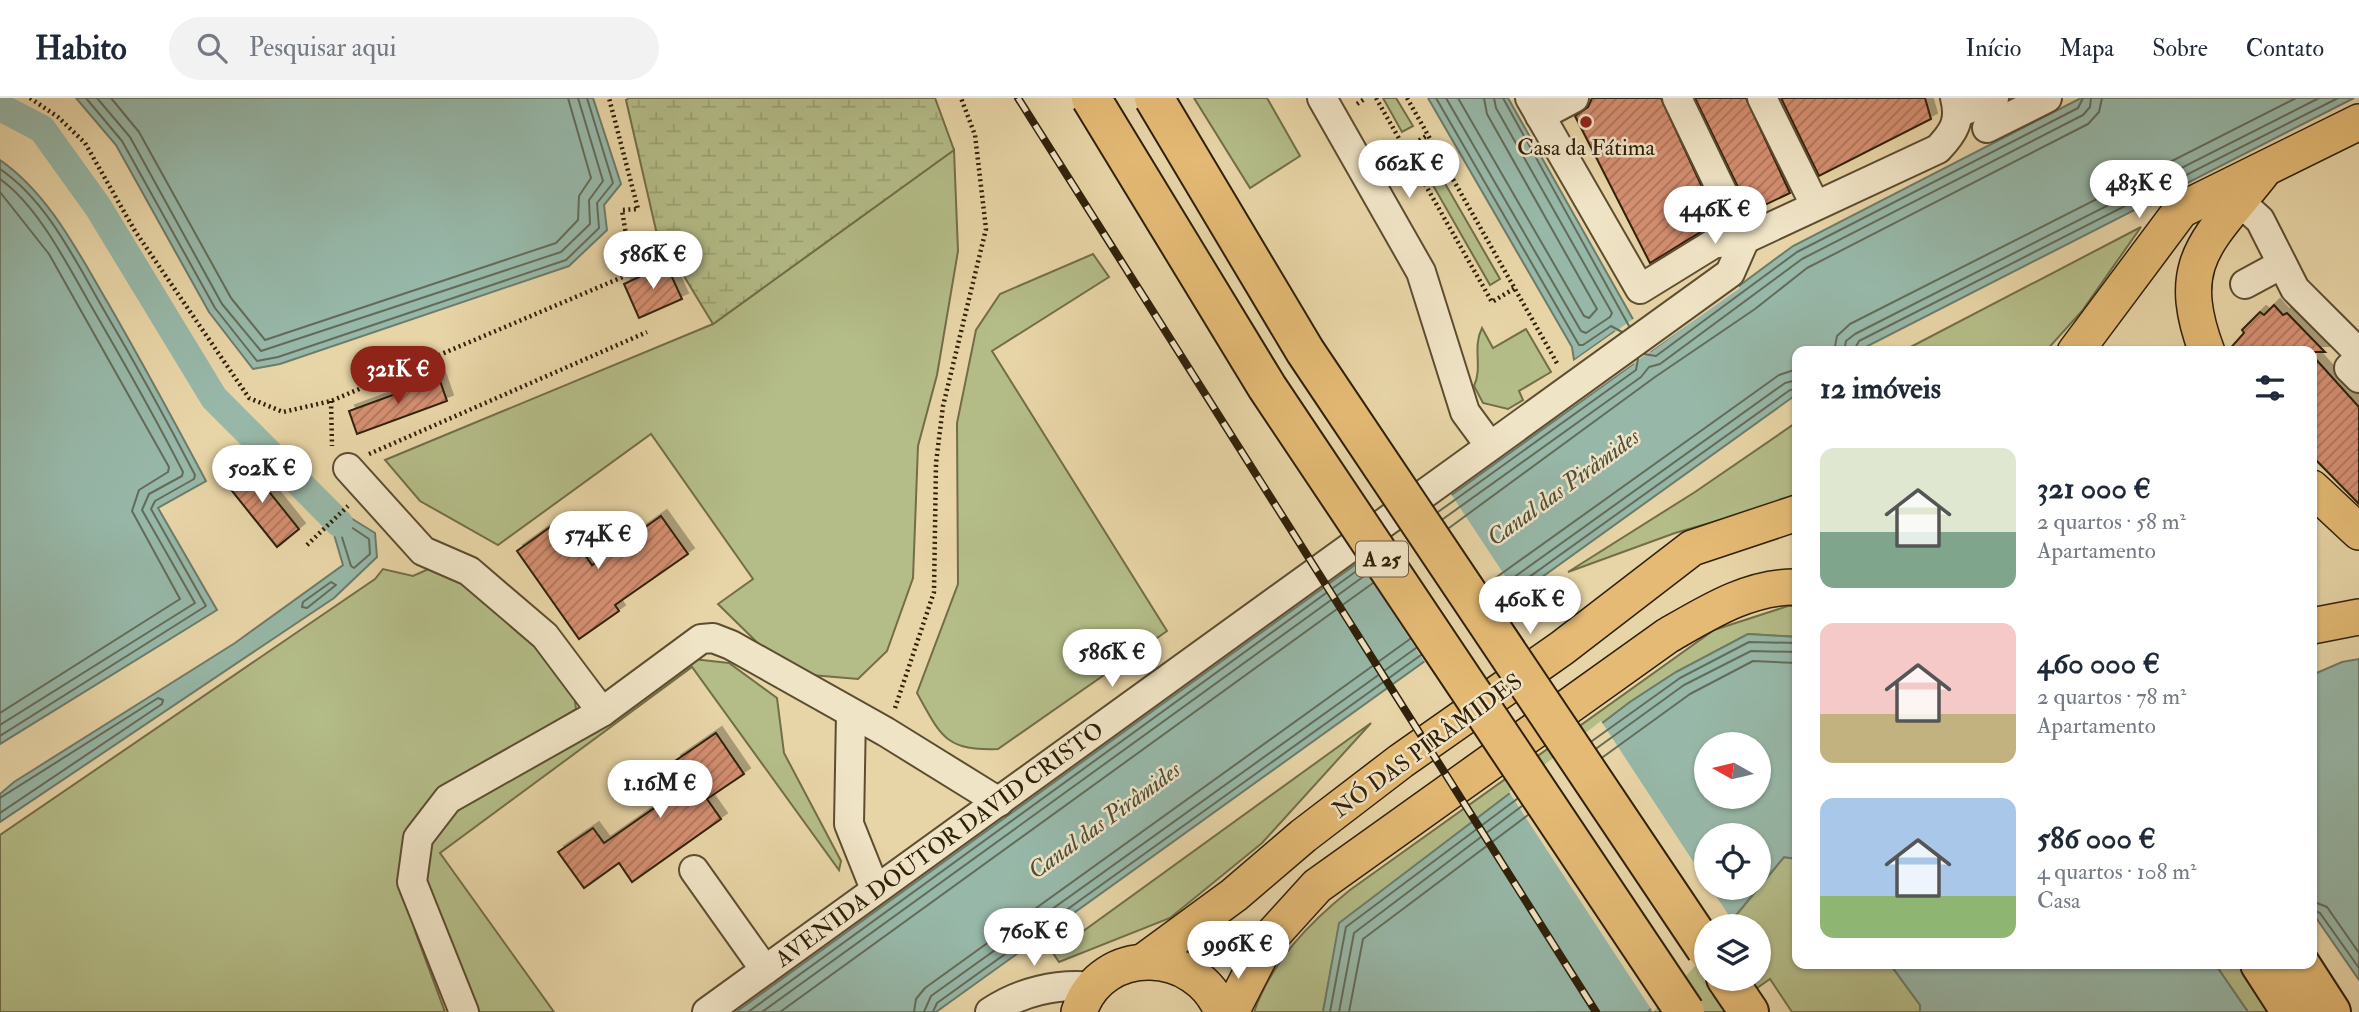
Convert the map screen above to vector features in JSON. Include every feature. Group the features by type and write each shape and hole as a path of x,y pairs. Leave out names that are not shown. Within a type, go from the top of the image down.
{"highway":[{"name":"A 25","path":"1091,98 1267,387 1685,1012"},
{"name":"A 25","path":"1154,98 1305,351 1694,931"},
{"path":"2262,969 2291,1012"},
{"path":"2303,969 2331,1012"},
{"path":"1735,991 1749,1012"}],"main road":[{"path":"2079,346 2181,210 2359,122"},
{"path":"2205,346 2193,308 2193,275 2203,247 2267,166"},
{"path":"2317,493 2359,532"},
{"name":"NÓ DAS PIRÂMIDES","path":"1144,961 1234,895 1303,836 1401,761 1562,648 1692,548 1792,515"},
{"path":"1231,1012 1268,940 1317,886 1667,636 1725,602 1780,587 1792,587"},
{"path":"2317,625 2359,617"},
{"name":"NÓ DAS PIRÂMIDES","path":"1086,1000 1111,971 1144,961 1158,960 1181,967 1202,980 1217,999 1222,1012"}],"street":[{"path":"1322,98 1421,272 1465,412 1490,446"},
{"path":"1574,98 1535,107 1640,289 1713,244 1745,239 1938,149 1955,131 1957,105 1994,98"},
{"path":"1677,98 1745,239"},
{"path":"1762,98 1815,205"},
{"path":"1987,128 2047,98"},
{"path":"2234,208 2250,211 2260,220 2295,289 2359,356 2349,368 2359,379"},
{"name":"AVENIDA DOUTOR DAVID CRISTO","path":"707,1012 1730,273 1745,239"},
{"path":"2245,284 2283,264"},
{"path":"348,468 423,551 469,571 545,636 602,712"},
{"path":"464,1012 412,882 418,838 448,799 602,712 701,639 713,638 886,732 999,802"},
{"path":"851,714 849,824 875,889"},
{"path":"694,870 765,970"},
{"path":"990,1012 1011,998 1069,984 1086,1000"}],"path":[{"path":"30,98 58,117 85,143 135,231 249,398 283,412 331,401 632,273 622,210 638,209 609,98"},
{"path":"886,732 934,592 936,463 943,406 986,229 975,135 961,98"},
{"path":"1376,98 1492,302 1515,288"},
{"path":"1407,98 1561,370"},
{"path":"1405,149 1428,135"},
{"path":"331,401 332,452 348,468 380,447 647,332"},
{"path":"307,545 348,505"}],"green space":[{"path":"935,98 954,150 713,324 656,230 626,100"},
{"path":"1194,98 1267,98 1300,156 1250,188"},
{"path":"1383,98 1396,98 1413,126 1402,132"},
{"path":"954,150 958,251 937,375 918,446 913,578 887,651 858,679 811,675 770,655 718,604 753,579 651,434 498,545 420,501 385,460 713,324"},
{"path":"1428,154 1500,279 1490,285 1418,159"},
{"path":"2141,227 2082,311 2050,346 1913,346"},
{"path":"1093,254 1109,277 992,351 1167,631 998,749 966,747 947,738 939,730 917,693 958,584 957,423 976,330 1000,294"},
{"path":"1482,328 1493,348 1526,329 1551,372 1519,391 1523,400 1508,409 1483,403 1474,386"},
{"path":"1792,425 1792,499 1675,533 1568,572 1695,492"},
{"path":"440,564 519,622 574,693 576,709 440,791 404,883 415,931 445,1012 0,1012 0,835 375,579 383,569 413,576"},
{"path":"1792,606 1792,637 1748,634 1676,672 1630,702 1340,923 1323,1012 1254,1012 1271,976 1293,944 1350,890 1714,630"},
{"path":"693,659 729,663 777,698 784,753 841,861 839,870 692,667 440,853 554,1012 477,1012 441,932 426,887 423,868 425,853 436,831 464,801"},
{"path":"1371,723 1262,843 1170,918 1059,962 1053,953"},
{"path":"1784,857 1792,858 1792,969 1894,969 1920,1005 1920,1012 1792,1012 1771,980 1771,914 1737,914 1748,900 1771,900 1771,873"},
{"path":"1694,961 1694,991 1753,991 1723,1012 1648,1012"},
{"path":"2218,969 2243,969 2271,1012 2248,1012"}],"water":[{"path":"76,98 593,98 621,184 604,205 607,230 569,266 280,364 253,369 209,312 116,145"},
{"name":"Canal das Pirâmides","path":"1428,98 1508,98 1651,351 1793,246 2081,98 2354,98 1868,346 1792,346 1792,398 936,1012 736,1012 1633,364 1614,332 1574,360 1572,347"},
{"path":"0,160 48,207 74,244 206,481 158,508 217,610 0,744"},
{"path":"346,515 375,533 377,557 334,598 0,822 0,794 14,782 235,643 343,565 333,531"},
{"path":"1748,634 1792,637 1792,858 1784,857 1771,873 1771,823 1694,823 1694,900 1748,900 1737,914 1694,914 1694,961 1648,1012 1323,1012 1339,923 1630,702 1676,672"},
{"path":"2359,659 2359,980 2317,919 2317,673 2342,662"},
{"path":"1894,969 2218,969 2248,1012 1920,1012 1920,1005"}],"pier":[{"path":"1738,285 1740,288 1555,419 1553,416 1628,362 1613,337 1576,363 1572,362 1636,317 1652,346"},
{"path":"1449,491 1519,597 1426,664 1357,558"},
{"path":"1601,721 1694,863 1694,900 1719,900 1728,914 1694,914 1694,967 1653,1012 1509,792"}],"building":[{"path":"1592,98 1661,98 1720,226 1704,230 1650,263 1575,116 1588,107"},
{"path":"1695,98 1746,98 1790,193 1750,212"},
{"path":"1781,98 1925,98 1931,119 1819,176"},
{"path":"666,264 682,299 639,318 624,284"},
{"path":"2274,305 2283,315 2287,313 2325,352 2317,352 2317,346 2232,346 2244,333 2242,330 2260,312 2264,315"},
{"path":"2317,361 2359,407 2359,504 2317,461"},
{"path":"439,378 447,401 357,434 349,411"},
{"path":"246,463 299,529 277,547 224,481"},
{"path":"661,516 688,554 615,605 619,611 579,639 517,551 560,520 592,565"},
{"path":"716,733 744,774 707,799 721,819 632,882 619,863 584,888 558,852 593,828 604,843 690,783 675,761"}],"waterway":[{"path":"0,107 42,129 98,207 214,398 339,523"}],"railway":[{"path":"1018,98 1596,1012"}],"place":[{"name":"Casa da Fátima","path":"1586,122"}]}
